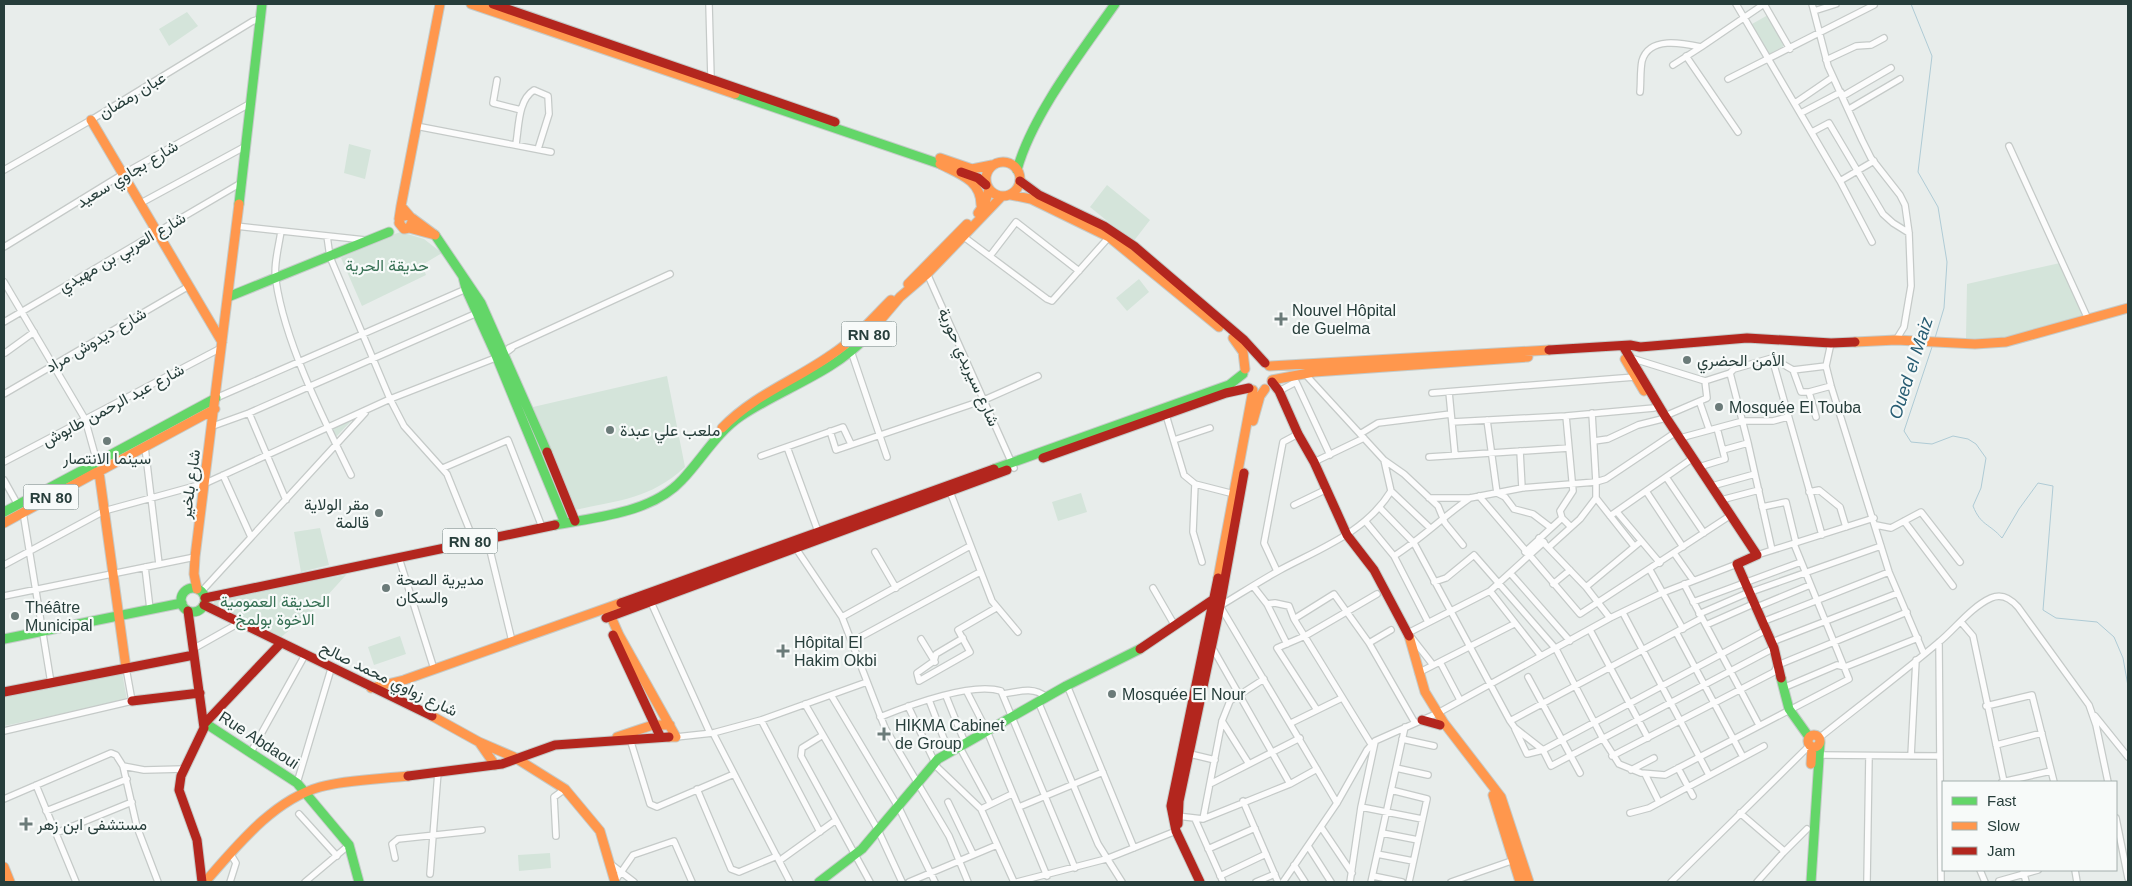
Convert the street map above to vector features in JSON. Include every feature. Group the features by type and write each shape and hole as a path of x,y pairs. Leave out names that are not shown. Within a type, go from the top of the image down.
{"main road":[{"name":"شارع بلخير","path":"199,595 194,574 195,557 214,426 262,4"},
{"path":"405,222 401,206 440,4"},
{"path":"471,4 974,176 992,193 1031,199 1109,237 1237,343 1245,356 1244,381 1251,389 1249,411 1216,604 1212,647 1175,816"},
{"path":"492,4 711,78 966,168 976,169 1002,162 1023,148"},
{"path":"1007,195 1019,186 1018,170 1023,148 1066,75 1115,4"},
{"path":"91,120 158,230 222,345"},
{"path":"1002,162 1013,165 1018,170"},
{"path":"940,164 977,184 982,198 980,210"},
{"path":"987,187 986,174 992,165"},
{"path":"1020,181 1035,192 1106,227 1135,248 1202,304 1267,364 1272,381 1279,391 1298,434 1314,462 1325,490 1347,535 1374,570 1408,632 1418,673 1440,725 1495,798 1517,859 1529,882"},
{"name":"RN 80","path":"199,595 399,558 575,521 630,509 663,496 694,468 713,443 753,408 823,370 887,315 900,297 980,210 987,187"},
{"name":"RN 80","path":"926,270 964,237 990,206 1007,195"},
{"path":"228,297 389,232 405,222"},
{"path":"405,222 435,236 463,274 481,303 497,355 565,523"},
{"path":"463,274 466,289 497,355 538,431 575,521"},
{"path":"1200,882 1177,834 1172,797 1216,604 1254,414 1260,396 1272,381 1305,374 1623,350 1747,338 1831,343 1896,340 1975,344 2006,342 2128,308"},
{"path":"607,613 1229,385 1254,362 1267,364 1623,350"},
{"path":"1623,350 1635,377 1654,408 1676,435 1755,556 1737,564 1773,645 1784,688 1791,706 1814,741 1818,755 1811,882"},
{"path":"1623,350 1663,418"},
{"path":"1013,465 1166,415 1226,393 1266,389"},
{"path":"1226,393 1235,394 1246,400 1249,411"},
{"name":"RN 80","path":"97,468 145,447 201,413 216,398"},
{"name":"RN 80","path":"4,522 21,508 201,413 215,409"},
{"path":"201,413 214,426"},
{"path":"1691,460 1699,467 1712,486 1721,500 1728,517"},
{"path":"97,468 126,668"},
{"name":"RN 80","path":"4,512 21,508"},
{"path":"372,688 404,680 512,641 650,600 795,547 820,535"},
{"path":"188,611 196,612 199,595 183,594 182,603 188,611 205,723 202,734 178,782 179,790 197,840 203,882"},
{"name":"شارع زواوي محمد صالح","path":"199,595 239,623 331,669 420,709 479,742 497,749 534,769 565,789 600,831 612,865 615,881"},
{"path":"4,639 182,603"},
{"path":"1013,719 1046,697 1133,654 1175,626 1216,604"},
{"path":"826,882 856,857 918,784 949,752 1149,650 1216,604"},
{"path":"607,613 676,737"},
{"path":"607,613 653,725 660,736"},
{"path":"205,723 280,644"},
{"path":"4,692 126,668 194,652"},
{"path":"398,700 394,693 404,680"},
{"path":"132,701 200,693"},
{"path":"1436,714 1498,791 1517,859 1520,882"},
{"path":"1419,721 1440,725"},
{"name":"Rue Abdaoui","path":"205,723 297,783 349,845 359,882"},
{"path":"602,742 653,725 670,725"},
{"path":"499,764 555,745 660,736 676,737"},
{"path":"1805,882 1814,741"},
{"name":"شارع زواوي محمد صالح","path":"479,742 488,756 499,764"},
{"path":"936,765 962,746"},
{"path":"480,766 497,749"},
{"path":"532,752 531,762 534,769"},
{"path":"203,882 255,829 305,792 329,784 499,764 519,764 534,769"},
{"path":"819,882 856,857"},
{"path":"4,868 10,882"}],"street":[{"path":"709,4 711,78"},
{"path":"1736,4 1812,132 1872,242"},
{"path":"1673,65 1764,4 1790,49"},
{"path":"1812,4 1826,60 1833,77 1862,140 1874,161 1900,195 1904,205 1909,233 1911,286 1904,327 1896,340"},
{"path":"1814,11 1836,4"},
{"path":"1728,79 1874,5"},
{"name":"عبان رمضان","path":"4,170 91,120 253,21 260,19"},
{"path":"1826,60 1856,46 1871,45 1884,38"},
{"path":"1640,92 1642,61 1653,46 1667,43 1701,47"},
{"path":"1686,56 1738,132"},
{"path":"1801,113 1891,68"},
{"path":"1795,103 1833,77"},
{"path":"1849,109 1900,79"},
{"path":"497,80 493,103 521,110"},
{"path":"516,144 521,110 526,95 534,90 548,96 549,114 538,149"},
{"name":"شارع بجاوي سعيد","path":"4,247 124,174 251,103"},
{"path":"1812,132 1829,123 1884,214 1893,223 1909,233"},
{"path":"416,126 551,152"},
{"path":"140,203 246,146"},
{"path":"2009,146 2088,319"},
{"path":"1840,181 1874,161"},
{"name":"شارع العربي بن مهيدي","path":"4,322 241,183"},
{"path":"990,256 1016,222 1080,271"},
{"path":"236,226 367,240"},
{"path":"281,231 275,279 289,335 327,427 351,475"},
{"path":"327,236 330,257 390,399 404,426 443,468 474,541"},
{"path":"964,237 1050,301 1056,299 1109,237"},
{"name":"شارع سيريدي حورية","path":"926,270 1013,465"},
{"path":"4,565 104,510 206,483 390,399 497,355 670,274"},
{"path":"4,282 85,419 97,468"},
{"name":"شارع ديدوش مراد","path":"4,394 189,286"},
{"path":"216,398 466,289"},
{"path":"214,426 249,413 372,357 477,313"},
{"path":"4,353 34,332"},
{"path":"1831,343 1826,366 1831,386 1874,518 1889,572 1924,654"},
{"name":"شارع عبد الرحمن طابوش","path":"4,462 222,345"},
{"path":"849,347 887,457"},
{"path":"1623,350 1704,381 1730,373 1734,369 1772,358 1793,370 1826,366"},
{"path":"1772,358 1822,535"},
{"path":"1793,370 1801,392 1809,392 1831,386"},
{"path":"1730,373 1743,421 1772,550"},
{"path":"1305,374 1384,460 1404,474 1438,506 1445,523 1463,545"},
{"path":"830,431 836,450 984,400 1038,376"},
{"path":"1432,393 1635,377"},
{"path":"1594,441 1608,439 1638,425 1663,418 1700,403 1708,398 1704,381"},
{"path":"1279,391 1296,382 1330,455"},
{"path":"1449,392 1455,455"},
{"path":"1809,392 1816,417"},
{"path":"1700,403 1708,429"},
{"path":"1452,422 1566,416 1654,408"},
{"path":"199,595 335,443 368,409"},
{"path":"249,413 286,500"},
{"path":"1314,462 1362,436 1378,423 1451,414"},
{"path":"1592,414 1596,498 1634,546"},
{"path":"1166,415 1184,475 1195,484 1234,494"},
{"path":"1566,416 1572,494 1560,510 1562,518 1571,527"},
{"path":"1429,498 1470,498 1522,488 1596,482 1606,479 1676,435 1717,428 1743,421 1773,421 1788,417"},
{"path":"1487,420 1497,493"},
{"path":"760,456 843,427 851,444"},
{"path":"1174,440 1210,428"},
{"path":"1699,467 1724,459 1717,428"},
{"path":"1277,571 1264,543 1283,442 1298,434"},
{"path":"443,468 508,440 542,527"},
{"path":"1723,450 1748,443"},
{"path":"145,447 159,564"},
{"path":"788,447 820,535"},
{"path":"1429,458 1490,452 1569,448"},
{"path":"1520,451 1522,488"},
{"path":"1384,460 1391,491 1430,528"},
{"path":"1610,516 1691,460"},
{"path":"1712,486 1755,474"},
{"path":"223,475 251,537"},
{"path":"1666,477 1704,533"},
{"path":"4,480 21,508 51,683"},
{"path":"1195,484 1193,532 1202,562"},
{"path":"949,488 980,572 996,608 1018,632"},
{"path":"1294,505 1325,490"},
{"path":"1721,500 1759,490"},
{"path":"1809,492 1819,490 1840,507 1846,527"},
{"path":"1337,803 1291,723 1216,604 1254,586 1277,571 1347,535 1366,522 1380,508 1391,491"},
{"path":"1646,491 1683,547"},
{"path":"1497,493 1505,497 1514,509 1533,514 1550,527"},
{"path":"1479,496 1552,584 1580,614 1650,570 1728,517"},
{"path":"1394,556 1414,543 1443,517 1470,498"},
{"path":"1433,665 1408,632 1490,591 1500,584 1527,554 1571,527 1596,498"},
{"path":"1434,582 1446,578 1474,555 1556,649 1612,756 1619,764 1631,770 1645,774 1665,775 1791,706 1847,681 1848,675 1845,667 1801,562 1786,502 1762,507"},
{"path":"1380,508 1414,543 1468,647 1515,728 1527,754 1543,750 1562,740 1721,654 1764,626 1816,599 1889,572"},
{"path":"1617,512 1640,542 1660,563"},
{"path":"1876,525 1890,528 1920,512 1960,562"},
{"path":"1544,542 1550,527 1562,518"},
{"path":"1755,556 1874,518"},
{"path":"1904,521 1953,586"},
{"path":"1366,522 1394,556 1428,622"},
{"path":"487,538 512,641"},
{"path":"1544,542 1586,586 1610,618"},
{"path":"1586,586 1640,542"},
{"path":"842,617 970,546"},
{"path":"1510,721 1683,629 1700,616 1751,594 1881,546"},
{"path":"795,547 842,617 853,641 880,717 949,836 968,882"},
{"path":"875,552 896,588"},
{"path":"1674,554 1693,580"},
{"path":"4,596 195,557"},
{"path":"399,558 434,669"},
{"path":"1693,602 1801,562"},
{"path":"1283,882 1322,827 1373,742 1436,714 1610,618 1662,593 1737,564"},
{"path":"145,567 150,609"},
{"path":"1552,584 1570,570"},
{"path":"1650,570 1683,629"},
{"path":"853,641 980,572"},
{"path":"1511,574 1570,641"},
{"path":"1684,584 1759,725"},
{"path":"1706,625 1751,605 1756,607 1810,585"},
{"path":"1254,586 1267,604 1287,644"},
{"path":"1153,588 1175,626"},
{"path":"1490,591 1541,656"},
{"path":"1515,728 1543,750 1551,766 1704,686 1773,645 1826,621 1898,593"},
{"path":"1294,619 1334,594 1369,643 1419,721"},
{"path":"1317,710 1278,648 1304,636 1377,594"},
{"path":"1671,882 1814,741 1939,642 1992,597 2000,596 2010,599 2093,713 2128,757"},
{"path":"650,600 711,733 790,882"},
{"path":"1267,604 1275,603 1289,606 1294,619 1342,698 1373,742 1350,882"},
{"path":"963,638 936,654 934,661 917,673 919,681 970,652 963,638 958,630 996,608"},
{"path":"1612,756 1774,672 1778,665 1907,612"},
{"path":"1623,613 1709,775"},
{"path":"1961,622 1973,636 2003,781"},
{"path":"194,652 239,623"},
{"path":"1418,673 1514,624"},
{"path":"1369,643 1391,630"},
{"path":"1590,630 1648,738"},
{"path":"1676,632 1743,757"},
{"path":"1784,688 1838,665 1845,667 1918,638"},
{"path":"921,639 939,668"},
{"path":"1939,642 1942,793 1941,882"},
{"path":"1212,647 1290,784"},
{"path":"250,752 305,655"},
{"path":"1911,756 1916,660"},
{"path":"1440,662 1460,700"},
{"path":"4,731 132,701 126,668"},
{"path":"297,783 331,669"},
{"path":"1528,677 1580,773"},
{"path":"1203,819 1222,721 1230,701 1264,679"},
{"path":"676,737 711,733 761,720 867,682"},
{"path":"880,717 908,706 946,696 988,687 1001,691 1076,868"},
{"path":"1003,694 1028,690 1041,693 1046,697"},
{"path":"1069,690 1134,848"},
{"path":"967,692 988,733 1047,876"},
{"path":"831,695 899,808 935,882"},
{"path":"1986,706 2032,695 2054,781"},
{"path":"946,696 962,746 990,803"},
{"path":"1291,723 1342,698"},
{"path":"929,700 949,752"},
{"path":"805,704 879,832 902,882"},
{"path":"908,706 936,765 981,809 1016,882 1076,868 1177,834"},
{"path":"1040,706 1106,859 1122,882"},
{"path":"2093,713 2108,781"},
{"path":"761,720 820,832"},
{"path":"1222,721 1249,764"},
{"path":"1402,882 1372,879 1405,727"},
{"path":"1996,745 2042,733"},
{"path":"823,735 800,752 870,882"},
{"path":"1210,784 1300,738"},
{"path":"1402,739 1434,746"},
{"path":"630,740 650,804 657,807 734,774"},
{"path":"1630,813 1648,808 1764,746"},
{"path":"4,799 111,753 116,755 123,766 137,827 158,882"},
{"path":"1190,754 1215,760"},
{"path":"1818,755 1940,756"},
{"path":"1867,882 1869,756"},
{"path":"1631,770 1654,758"},
{"path":"123,766 148,770 184,769"},
{"path":"1396,768 1428,775"},
{"path":"1678,768 1693,796"},
{"path":"1175,816 1195,820 1203,819 1243,801 1290,784 1317,769"},
{"path":"2007,781 2051,771"},
{"path":"430,874 438,772"},
{"path":"1019,807 1046,794 1103,772"},
{"path":"1645,774 1659,802"},
{"path":"46,811 127,779"},
{"path":"36,785 76,882"},
{"path":"556,836 554,797 565,789"},
{"path":"697,790 731,869 739,872 778,859 836,820"},
{"path":"1391,790 1427,799 1408,882"},
{"path":"981,809 1012,794"},
{"path":"1243,801 1278,882"},
{"path":"56,833 132,802"},
{"path":"948,802 973,854"},
{"path":"1361,807 1422,819"},
{"path":"1740,813 1781,848 1783,854"},
{"path":"299,814 337,856"},
{"path":"1195,820 1223,882"},
{"path":"2117,823 2128,878"},
{"path":"1322,827 1352,873"},
{"path":"1208,849 1254,828"},
{"path":"1757,882 1807,829"},
{"path":"395,858 393,841 482,830"},
{"path":"1382,833 1418,840"},
{"path":"615,881 633,855 674,841 692,882"},
{"path":"306,882 349,845"},
{"path":"909,882 997,845"},
{"path":"1308,846 1332,882"},
{"path":"230,853 236,863 230,882"},
{"path":"1220,876 1266,854"},
{"path":"1378,854 1413,861"},
{"path":"1452,882 1517,859"},
{"path":"612,865 634,882"},
{"path":"1294,865 1305,882"},
{"path":"1999,881 2024,872 2026,882"},
{"path":"1256,882 1275,874"}],"green space":[{"path":"187,12 198,26 169,46 159,29"},
{"path":"1768,15 1784,46 1768,55 1752,24"},
{"path":"349,144 371,150 365,179 344,173"},
{"path":"1107,185 1150,220 1133,242 1090,207"},
{"name":"حديقة الحرية","path":"401,232 424,239 442,253 422,265 426,275 362,306 341,258 378,239"},
{"path":"2060,263 2084,317 2040,331 2012,337 1997,339 1966,338 1967,284"},
{"path":"1139,279 1149,292 1127,311 1116,298"},
{"name":"ملعب علي عبدة","path":"667,376 685,467 672,478 647,492 634,497 575,510 533,407"},
{"path":"353,419 336,437 332,429"},
{"path":"1081,493 1087,512 1058,521 1052,502"},
{"path":"320,528 329,565 301,572 294,532"},
{"name":"الحديقة العمومية الاخوة بولمخ","path":"346,575 316,608 280,638 213,607 215,598"},
{"path":"400,636 406,654 374,665 368,647"},
{"path":"122,672 127,700 4,726 4,696"},
{"path":"550,853 551,868 519,871 518,855"}],"waterway":[{"name":"Oued el Maiz","path":"1911,4 1932,56 1918,172 1938,207 1947,262 1944,308 1935,338"},
{"name":"Oued el Maiz","path":"1932,347 1904,431 1911,442 1932,444 1953,436 1968,439 1976,444 1986,458 1981,488 1973,506 1982,521 2002,538 2019,509 2038,483 2053,486 2043,610 2056,618 2097,622 2114,637 2123,658 2128,686"}],"traffic: fast":[{"path":"239,204 262,4"},
{"path":"1017,170 1024,149 1046,106 1073,63 1115,4"},
{"path":"735,94 946,166"},
{"path":"228,297 389,232"},
{"path":"435,235 481,303 547,452"},
{"path":"463,277 466,289 495,353 565,523"},
{"path":"555,525 623,512 655,500 670,491 682,480 732,422 838,361 866,337"},
{"path":"994,469 1229,385 1243,374"},
{"path":"97,462 216,398"},
{"path":"4,512 94,464"},
{"path":"193,588 198,589 204,595 205,600 204,605 198,611 193,612 188,611 182,605 181,600 182,595 188,589 193,588"},
{"path":"4,639 182,603"},
{"path":"819,882 862,849 938,759 1066,686 1140,649"},
{"path":"1781,678 1789,709 1809,737"},
{"path":"205,723 297,783 349,845 359,882"},
{"path":"1811,882 1820,743"}],"traffic: slow":[{"path":"401,206 440,4"},
{"path":"471,4 735,94"},
{"path":"91,120 222,342"},
{"path":"940,158 972,169 992,165"},
{"path":"1003,162 1010,163 1015,167 1019,172 1020,179 1019,186 1015,191 1010,195 1003,196 996,195 991,191 987,186 986,179 987,172 991,167 996,163 1003,162"},
{"path":"940,164 968,179 977,189 981,205"},
{"path":"978,213 985,203 989,189"},
{"path":"1011,195 1031,199 1109,237 1219,327"},
{"path":"866,337 900,297 928,273 1002,196"},
{"path":"197,589 194,574 195,557 239,204"},
{"path":"399,219 401,206 413,220 409,228 404,229 399,223 401,217 408,215"},
{"path":"409,228 435,235 412,218"},
{"path":"908,284 967,224"},
{"path":"722,428 747,406 817,364 847,343 891,300"},
{"path":"1855,342 1896,340 1975,344 2006,342 2128,308"},
{"path":"1233,338 1243,352 1245,369"},
{"path":"1269,366 1549,350"},
{"path":"1272,380 1314,372 1528,357"},
{"path":"1625,359 1644,391"},
{"path":"1253,421 1260,396 1265,389"},
{"path":"1218,578 1253,390"},
{"path":"100,471 215,409"},
{"path":"4,523 97,472"},
{"path":"99,472 126,668"},
{"path":"371,688 404,680 621,603"},
{"path":"608,610 619,635 676,737 669,737"},
{"path":"1409,636 1425,692 1444,723 1501,797 1529,882"},
{"path":"432,716 479,742 514,757 565,789 600,831 615,882"},
{"path":"617,737 653,725 670,725"},
{"path":"1816,735 1819,736 1820,741 1819,746 1812,747 1809,746 1808,739 1809,736 1816,735"},
{"path":"479,742 495,765"},
{"path":"1811,764 1812,747"},
{"path":"205,882 256,826 287,802 303,793 341,783 408,776"},
{"path":"1493,795 1520,882"},
{"path":"4,867 10,882"}],"traffic: jam":[{"path":"493,4 835,122"},
{"path":"961,172 978,178 986,185"},
{"path":"1020,181 1039,195 1104,226 1134,246 1244,340 1265,363"},
{"path":"1549,350 1630,345 1640,347 1747,338 1831,343 1855,342"},
{"path":"1623,346 1665,416 1757,555 1737,564 1774,648 1781,678"},
{"path":"1272,382 1279,391 1298,434 1314,462 1347,535 1374,570 1409,636"},
{"path":"1043,458 1226,393 1249,388"},
{"path":"547,452 575,521"},
{"path":"621,603 994,469"},
{"path":"606,618 1007,470"},
{"path":"1178,824 1179,801 1220,606 1244,473"},
{"path":"205,598 555,525"},
{"path":"1200,882 1176,831 1171,806 1218,578"},
{"path":"1140,649 1214,599 1220,606"},
{"path":"204,605 432,716"},
{"path":"188,611 204,728 181,776 179,790 197,840 202,882"},
{"path":"613,635 660,736"},
{"path":"205,723 280,644"},
{"path":"4,692 194,655"},
{"path":"132,701 200,693"},
{"path":"1422,720 1440,725"},
{"path":"408,776 502,764 555,745 669,737"}],"place":[{"name":"Nouvel Hôpital de Guelma","path":"1281,319"},
{"name":"الأمن الحضري","path":"1687,360"},
{"name":"Mosquée El Touba","path":"1719,407"},
{"name":"ملعب علي عبدة","path":"610,430"},
{"name":"سينما الانتصار","path":"107,441"},
{"name":"مقر الولاية قالمة","path":"379,513"},
{"name":"مديرية الصحة والسكان","path":"386,588"},
{"name":"Théâtre Municipal","path":"15,616"},
{"name":"Hôpital El Hakim Okbi","path":"783,651"},
{"name":"Mosquée El Nour","path":"1112,694"},
{"name":"HIKMA Cabinet de Group","path":"884,734"},
{"name":"مستشفى ابن زهر","path":"26,824"}]}
